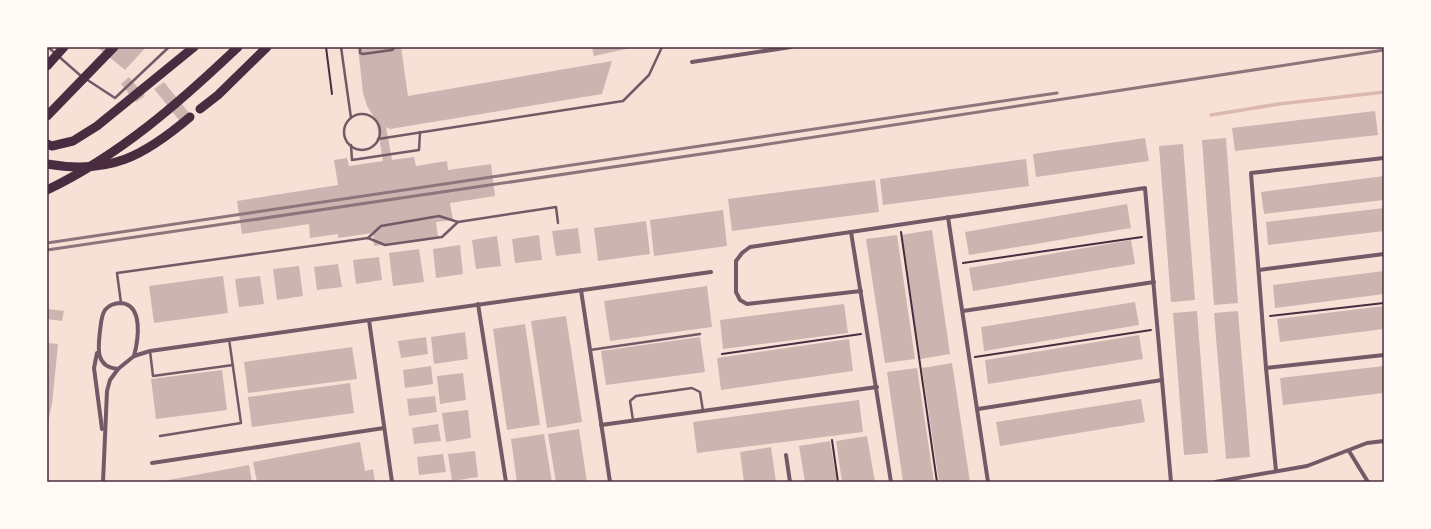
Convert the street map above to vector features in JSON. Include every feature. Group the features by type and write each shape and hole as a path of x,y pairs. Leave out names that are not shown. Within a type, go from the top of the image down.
{"highway":[{"path":"47,66 64,47"},
{"path":"47,116 114,47"},
{"path":"47,144 52,146 73,141 97,126 194,47"},
{"path":"47,190 109,157 132,140 238,47"},
{"path":"200,109 218,94 267,47"},
{"path":"47,164 65,167 99,167 138,155 172,132 190,116"}],"street":[{"path":"692,62 791,47"},
{"path":"1276,472 1266,368 1251,173 1384,158"},
{"path":"861,291 746,304 740,300 736,292 736,262 742,253 750,247 1145,188 1171,482"},
{"path":"948,217 988,482"},
{"path":"851,232 892,482"},
{"path":"1259,270 1384,254"},
{"path":"103,482 106,391 110,380 118,369 134,356 150,351 711,272"},
{"path":"963,311 1154,282"},
{"path":"581,290 610,482"},
{"path":"104,437 94,368 98,350 102,315 110,306 121,303 132,307 138,317 134,356"},
{"path":"478,304 506,482"},
{"path":"369,320 392,482"},
{"path":"98,350 98,356 106,365 118,369"},
{"path":"1266,368 1384,355"},
{"path":"978,409 1162,380"},
{"path":"601,425 877,387"},
{"path":"152,463 384,428"},
{"path":"1215,482 1307,466 1367,443 1384,441"},
{"path":"1349,451 1368,482"},
{"path":"786,455 790,482"}],"lane":[{"path":"48,47 83,78 115,98 169,47"},
{"path":"341,47 351,118"},
{"path":"360,47 360,53 363,54 392,50 395,47"},
{"path":"378,139 379,127 372,118 362,114 351,118 344,127 345,139 350,145 358,149 364,149 370,147 378,139 623,101 649,74 662,47"},
{"path":"350,145 352,160 419,150 420,132"},
{"path":"368,238 381,226 439,216 458,222 556,208 558,223"},
{"path":"121,303 117,272 368,238 385,245 442,237 458,222"},
{"path":"590,350 700,334"},
{"path":"160,436 241,423 229,340"},
{"path":"150,351 153,376 233,365"},
{"path":"633,420 630,401 636,396 692,388 700,392 703,411"}],"path":[{"path":"326,47 332,94"},
{"path":"900,224 937,482"},
{"path":"955,264 1150,236"},
{"path":"1262,317 1384,303"},
{"path":"970,358 1158,329"},
{"path":"722,354 868,333"},
{"path":"832,440 838,482"}],"building":[{"path":"97,47 146,47 125,70"},
{"path":"358,47 401,47 408,96 612,61 602,94 390,129 386,127 392,160 414,157 416,166 447,161 448,170 491,164 495,196 450,203 453,220 436,222 438,237 374,246 373,233 338,238 338,234 310,238 309,224 242,234 237,201 338,185 334,160 347,158 349,166 383,161 376,120 367,106 363,93"},
{"path":"592,47 630,47 630,48 594,56"},
{"path":"129,77 145,96 136,102 121,84"},
{"path":"164,82 189,113 180,121 154,89"},
{"path":"1375,111 1378,135 1235,151 1232,128"},
{"path":"1145,138 1149,161 1036,177 1033,154"},
{"path":"1226,138 1238,303 1214,305 1202,140"},
{"path":"1183,144 1195,300 1171,302 1159,146"},
{"path":"1026,159 1029,186 883,205 880,179"},
{"path":"1384,176 1384,200 1264,214 1261,192"},
{"path":"875,180 879,212 732,231 728,199"},
{"path":"1127,204 1131,228 969,255 965,232"},
{"path":"1384,208 1384,231 1268,245 1266,222"},
{"path":"723,210 727,246 654,256 650,220"},
{"path":"646,221 650,254 598,261 594,228"},
{"path":"578,228 581,253 556,256 552,231"},
{"path":"932,230 950,354 920,359 901,235"},
{"path":"539,235 542,260 515,263 512,239"},
{"path":"897,235 915,359 885,363 866,239"},
{"path":"497,236 501,266 476,269 472,240"},
{"path":"1131,240 1135,264 973,291 969,268"},
{"path":"460,245 463,274 436,278 433,249"},
{"path":"419,249 424,282 393,286 389,253"},
{"path":"379,257 382,280 356,284 353,260"},
{"path":"338,264 342,287 317,290 314,267"},
{"path":"299,266 303,296 277,300 273,269"},
{"path":"1384,271 1384,294 1275,308 1273,285"},
{"path":"223,276 228,313 154,323 149,286"},
{"path":"260,276 264,304 239,307 235,279"},
{"path":"707,286 712,327 610,341 604,301"},
{"path":"1135,302 1139,325 984,351 981,327"},
{"path":"844,304 848,333 723,349 720,320"},
{"path":"1384,306 1384,329 1280,342 1277,319"},
{"path":"47,309 64,311 62,321 47,319"},
{"path":"1197,311 1208,453 1184,455 1173,313"},
{"path":"1238,311 1250,457 1226,459 1214,313"},
{"path":"566,316 582,422 547,428 531,321"},
{"path":"525,324 540,425 507,430 493,329"},
{"path":"465,332 468,359 434,364 431,337"},
{"path":"1139,335 1143,359 988,384 985,360"},
{"path":"426,337 428,354 401,358 398,341"},
{"path":"700,337 705,372 606,385 601,351"},
{"path":"849,339 853,371 721,390 717,358"},
{"path":"47,343 58,344 52,404 48,421"},
{"path":"352,347 357,379 248,393 244,362"},
{"path":"952,363 970,482 939,482 922,368"},
{"path":"431,366 433,384 405,388 403,370"},
{"path":"1384,366 1384,393 1283,405 1280,378"},
{"path":"917,368 934,482 903,482 887,372"},
{"path":"222,370 227,410 156,419 151,379"},
{"path":"463,373 466,400 440,404 437,376"},
{"path":"350,383 354,413 252,427 248,397"},
{"path":"435,396 437,412 409,416 407,399"},
{"path":"1141,399 1145,422 1000,446 996,422"},
{"path":"859,400 863,432 697,453 693,422"},
{"path":"468,410 471,438 446,442 442,413"},
{"path":"438,424 441,441 414,444 412,428"},
{"path":"579,429 587,482 556,482 548,434"},
{"path":"544,434 552,482 517,482 511,439"},
{"path":"867,436 875,482 842,482 836,441"},
{"path":"830,441 837,482 805,482 799,446"},
{"path":"360,442 365,471 373,469 375,482 257,482 253,462"},
{"path":"771,447 776,482 744,482 740,452"},
{"path":"475,451 478,477 452,481 448,454"},
{"path":"443,454 446,472 419,475 417,457"},
{"path":"249,465 252,482 163,482 163,481"}],"waterway":[{"path":"1211,115 1279,104 1384,92"}],"railway":[{"path":"47,250 756,146 1384,50"},
{"path":"47,243 1057,93"}]}
